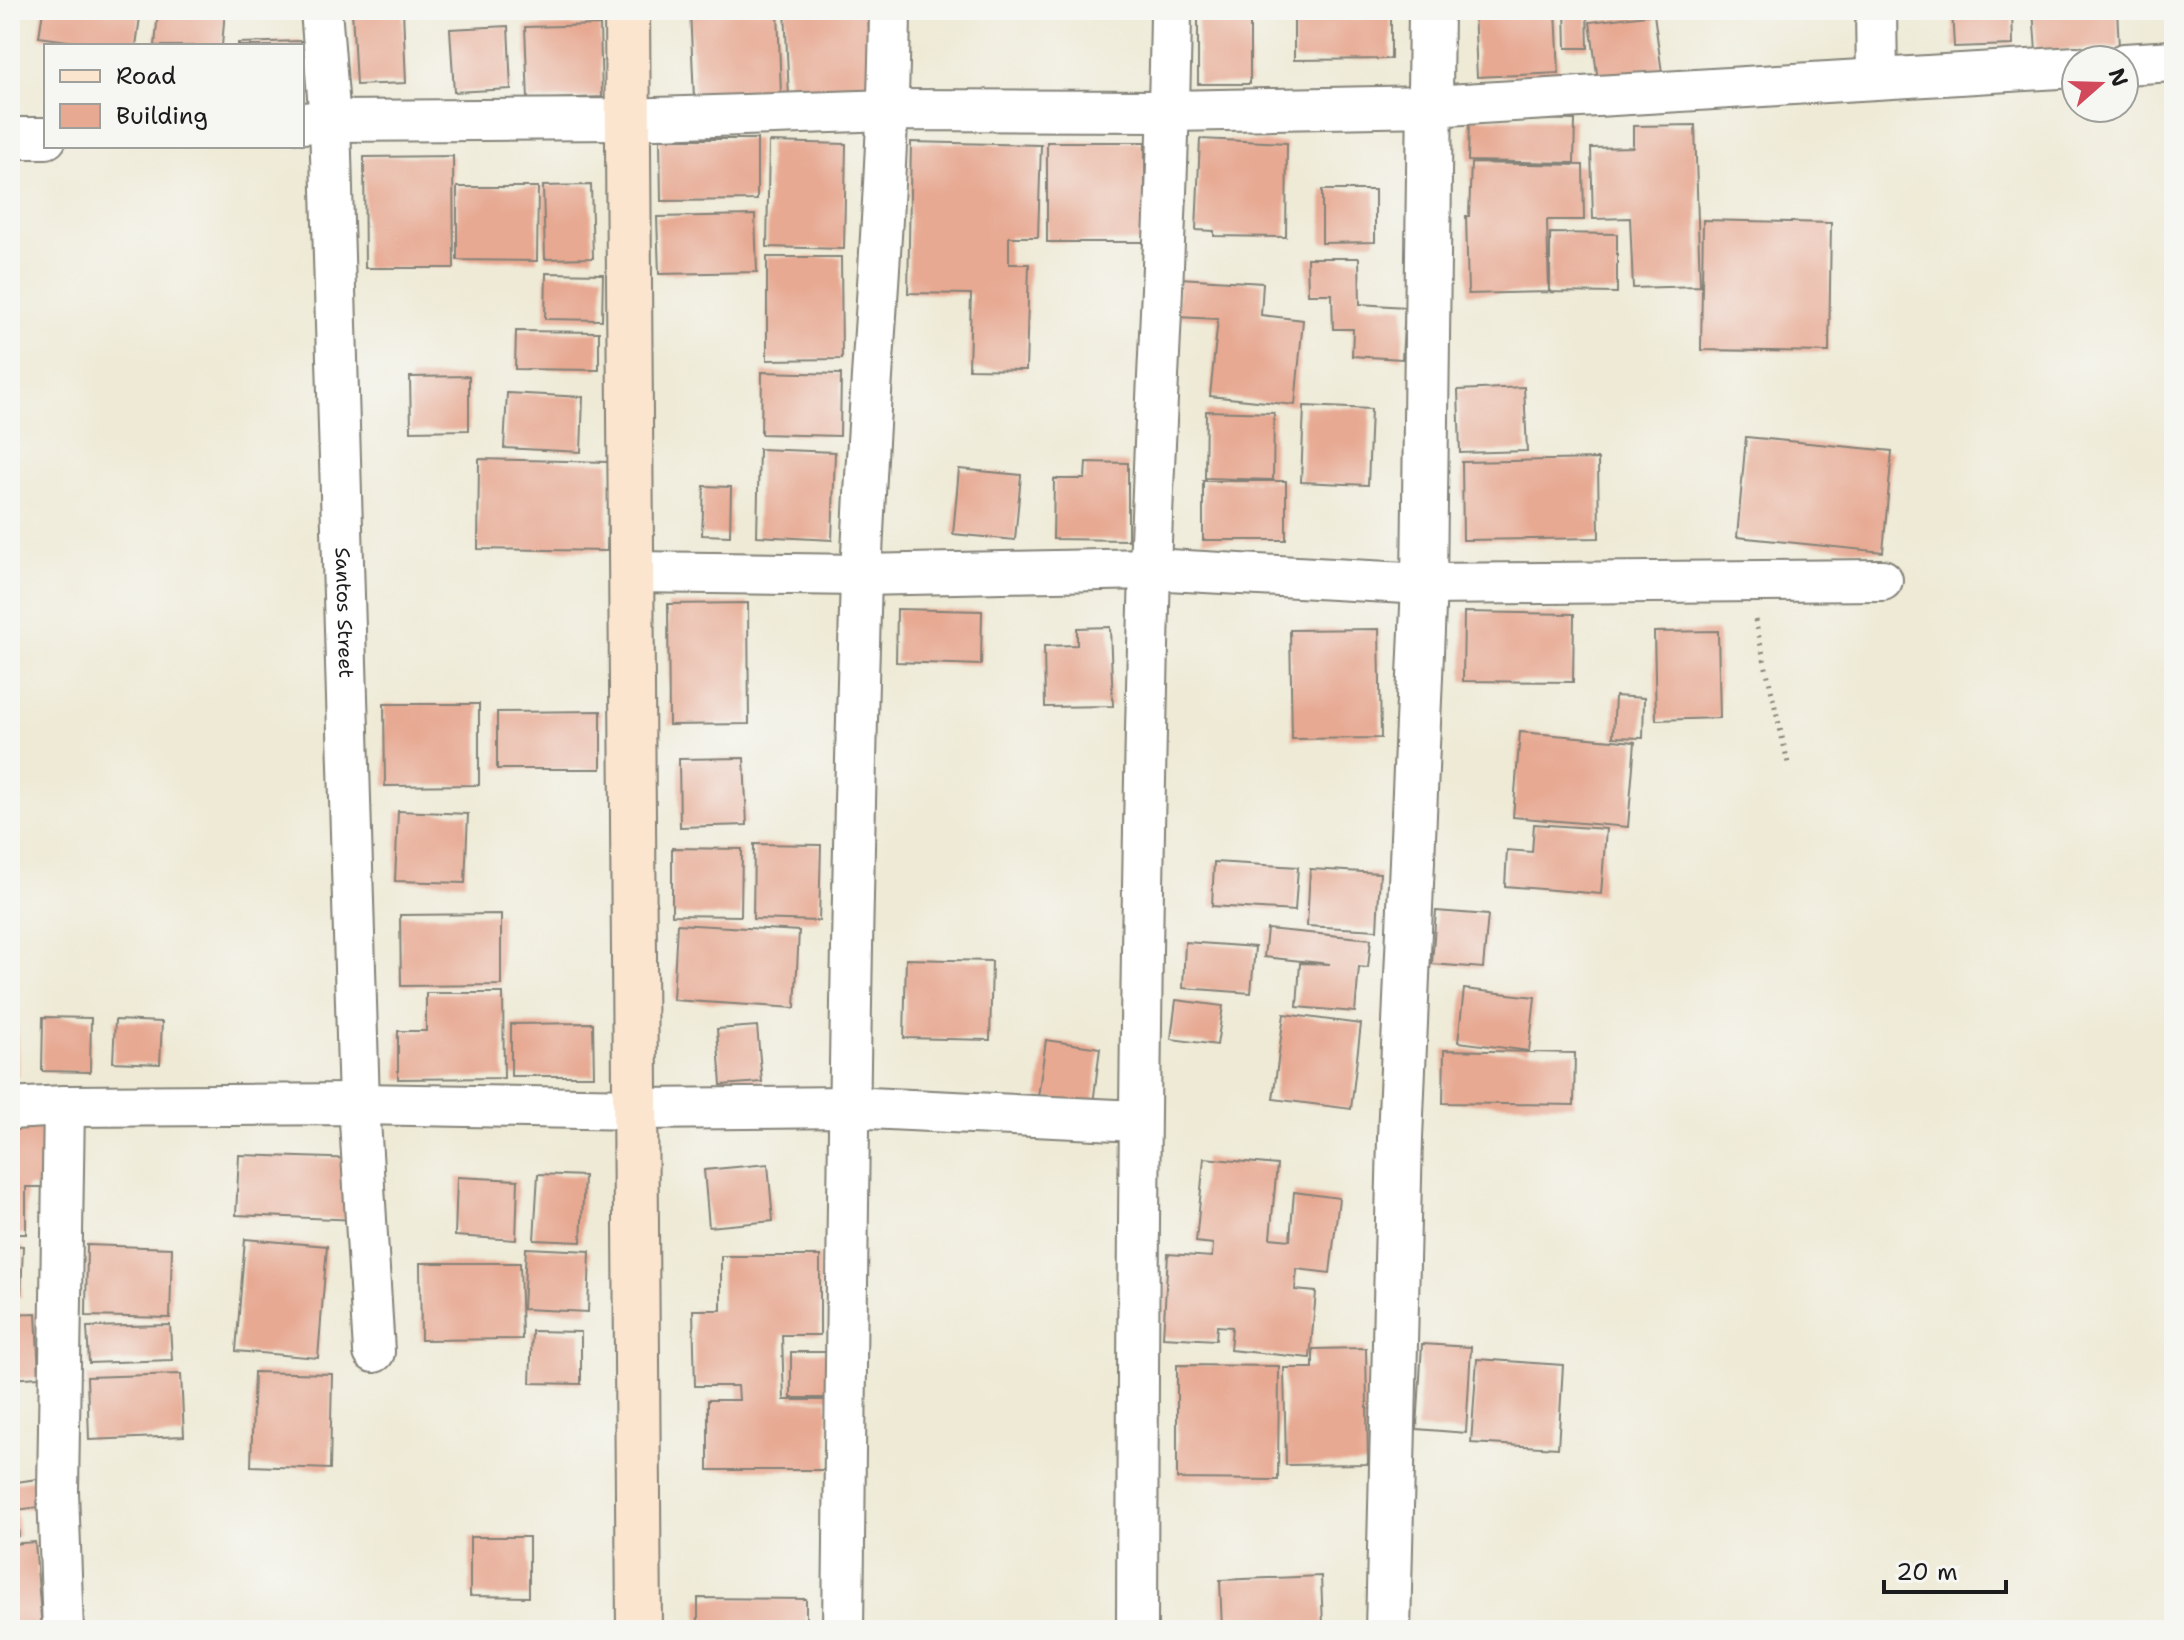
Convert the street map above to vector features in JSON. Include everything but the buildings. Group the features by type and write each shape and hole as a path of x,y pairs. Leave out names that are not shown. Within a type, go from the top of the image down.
{"main road":[{"path":"627,10 639,1630"}],"street":[{"name":"Santos Street","path":"321,10 316,122 359,1104 374,1352"},
{"path":"843,1630 848,1107 861,575 889,110 890,10"},
{"path":"1137,1630 1138,1121 1150,569 1170,111 1171,10"},
{"path":"1388,1630 1400,1138 1424,584 1431,10"},
{"path":"1876,10 1877,78"},
{"path":"2140,63 2174,61"},
{"path":"316,122 627,119 889,110 1170,111 1431,106 2060,68"},
{"path":"10,138 44,138"},
{"path":"631,572 861,575 1150,569 1424,584 1882,580"},
{"path":"10,1109 359,1104 637,1109 848,1107 1138,1121"},
{"path":"63,1630 58,1491 64,1106"}],"path":[{"path":"1747,581 1788,763"}]}
